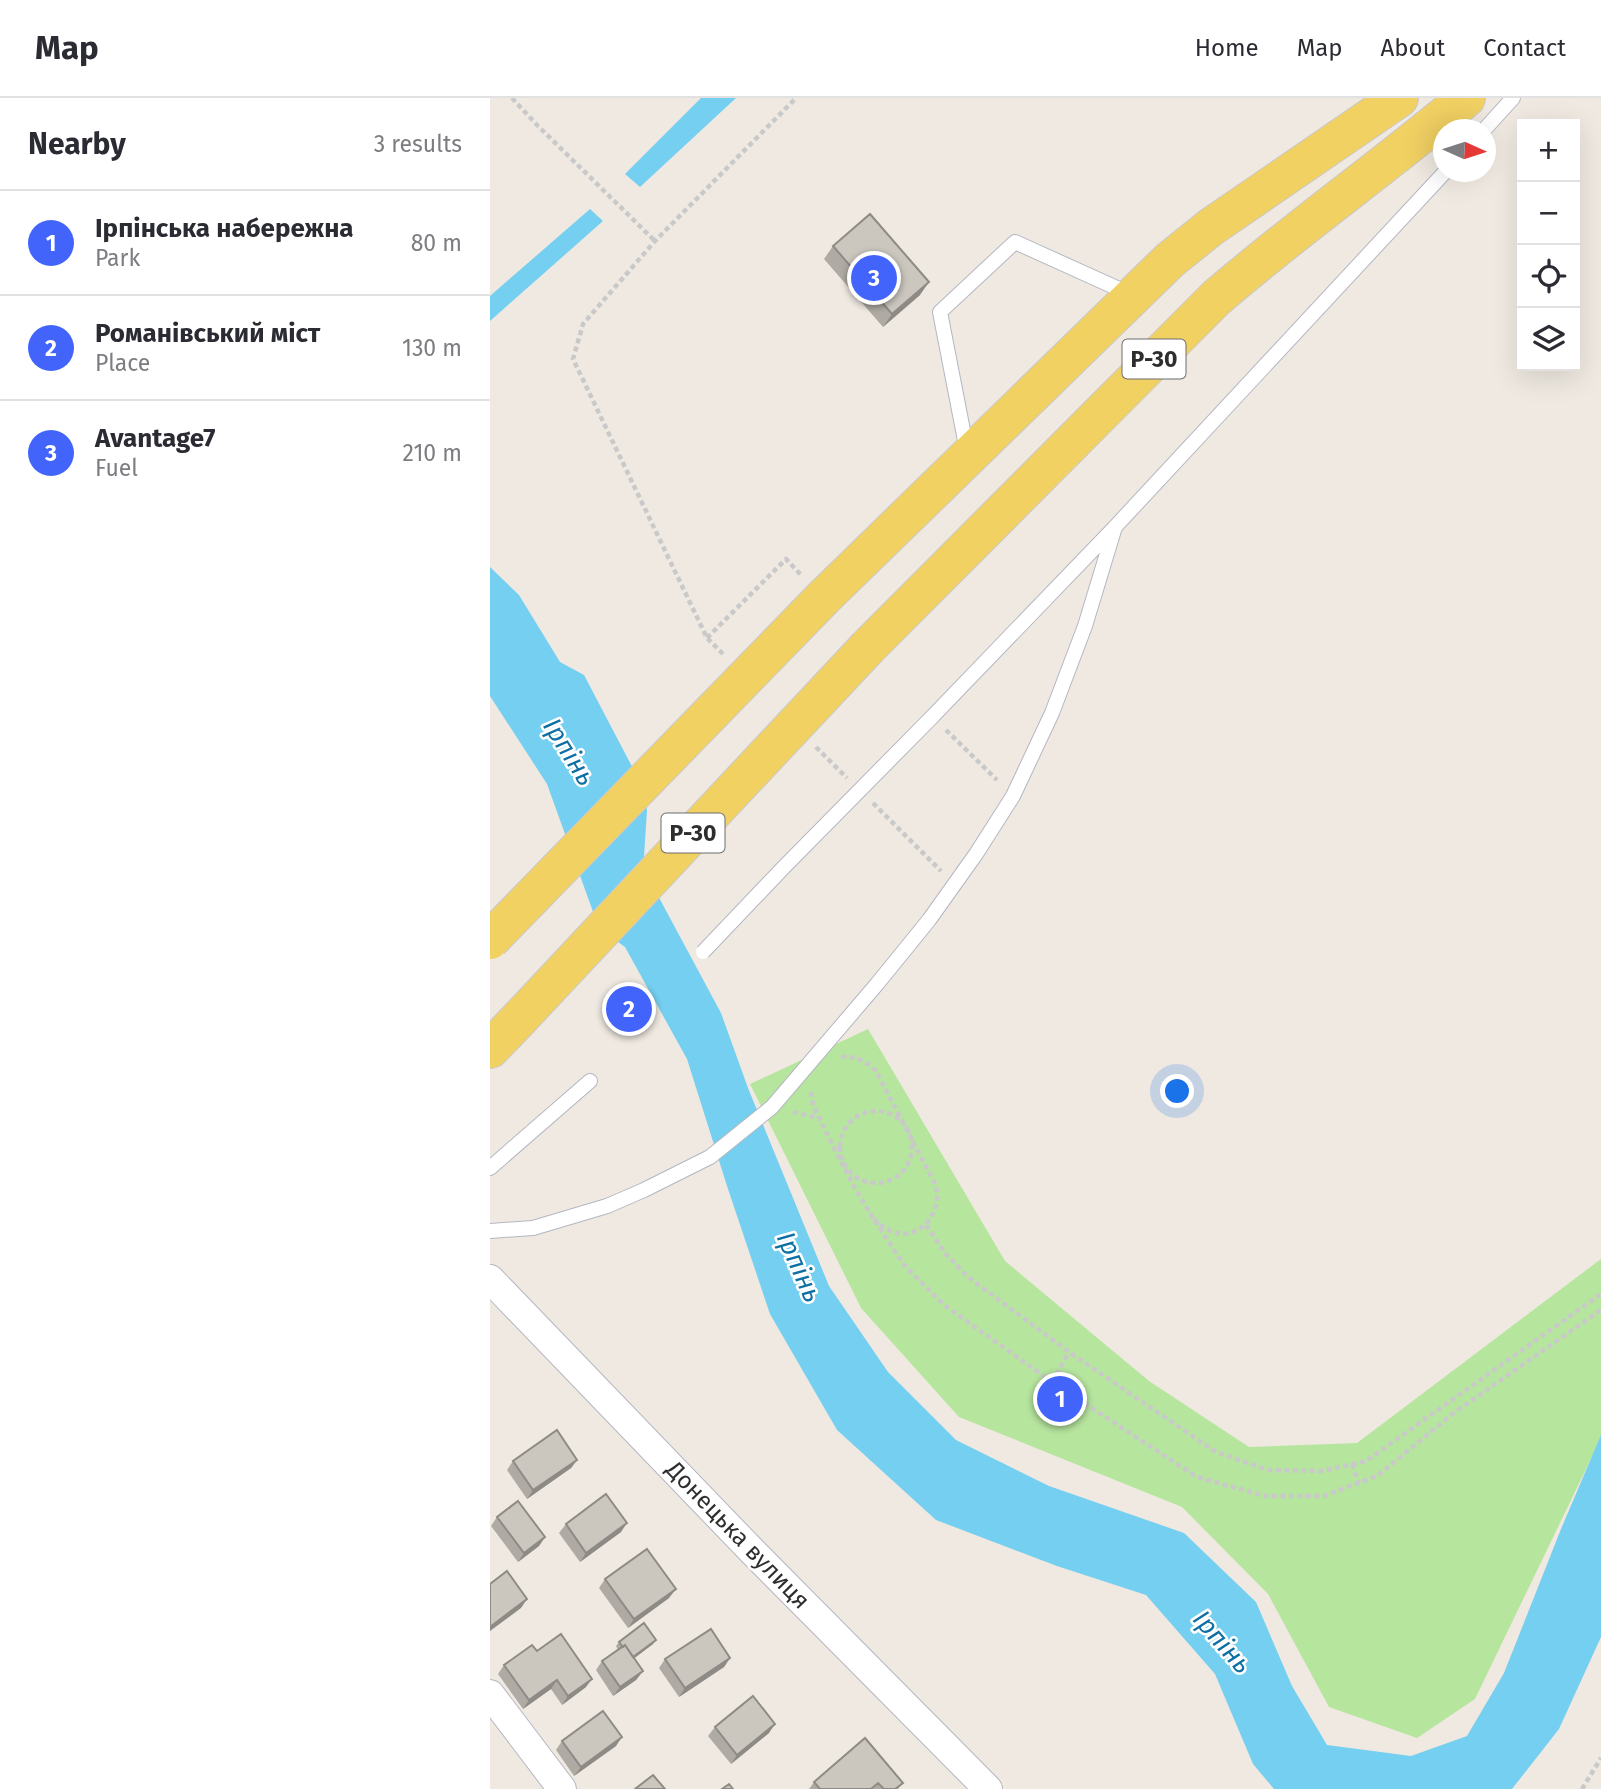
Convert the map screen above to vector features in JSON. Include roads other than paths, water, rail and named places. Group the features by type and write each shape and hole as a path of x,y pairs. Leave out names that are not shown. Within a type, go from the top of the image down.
{"main road":[{"name":"Р-30","path":"490,940 814,588 968,456 1132,295 1189,243 1399,98"},
{"name":"Р-30","path":"490,1049 868,648 1216,298 1466,98"}],"street":[{"name":"Донецька вулиця","path":"490,1279 988,1789"},
{"path":"490,1694 562,1789"}],"lane":[{"path":"1494,119 1513,98"},
{"path":"703,952 1115,527 1436,182"},
{"path":"968,456 940,312 1015,242 1132,295"},
{"path":"490,1231 533,1228 607,1206 644,1191 710,1157 763,1116 929,920 1013,796 1052,713 1085,626 1115,527"},
{"path":"490,1167 590,1081"}],"water":[{"path":"701,98 736,98 640,187 625,174"},
{"path":"590,209 603,221 490,321 490,296"},
{"name":"Ірпінь","path":"490,567 519,595 560,662 584,675 638,778 647,810 644,857 649,879 721,1013 748,1088 829,1286 888,1372 956,1440 1049,1486 1184,1533 1256,1602 1292,1686 1327,1745 1411,1756 1467,1736 1504,1673 1601,1435 1601,1637 1559,1729 1512,1789 1274,1789 1253,1764 1215,1674 1146,1595 1057,1566 936,1520 837,1430 770,1314 687,1059 625,947 607,934 596,920 547,784 490,696"}],"place":[{"name":"Avantage7","path":"874,278"},
{"name":"Романівський міст","path":"629,1009"},
{"name":"Ірпінська набережна","path":"1060,1399"}]}
